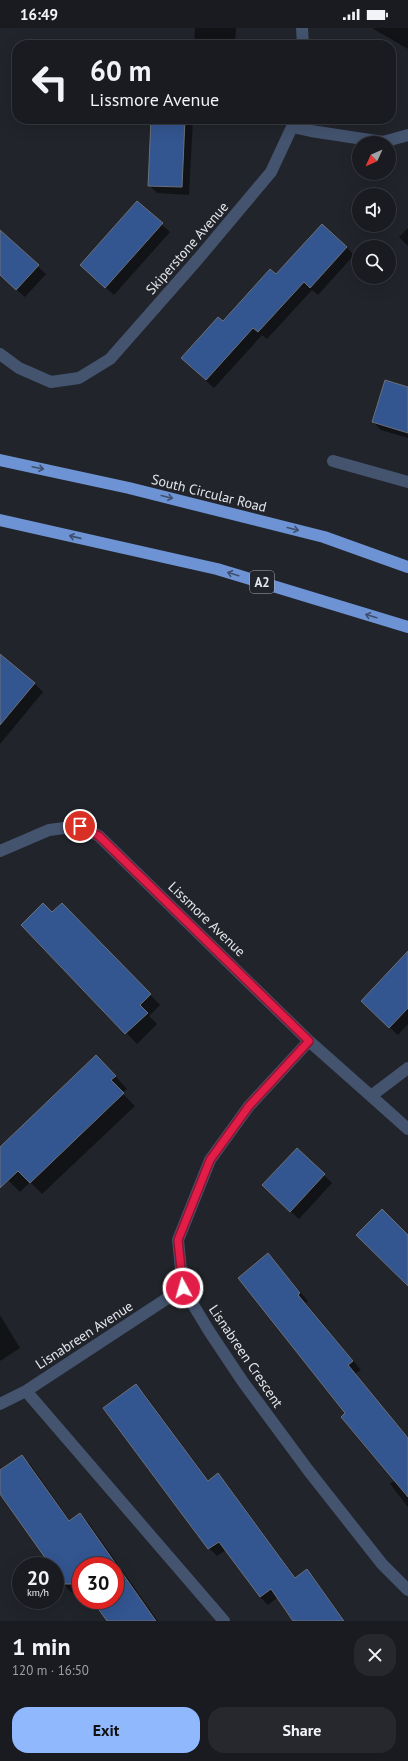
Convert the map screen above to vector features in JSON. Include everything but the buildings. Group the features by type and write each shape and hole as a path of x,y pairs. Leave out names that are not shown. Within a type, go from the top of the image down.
{"highway":[{"name":"South Circular Road","path":"0,460 129,488 324,537 408,567"},
{"name":"A2","path":"0,520 217,569 408,627"}],"street":[{"path":"302,28 303,40"},
{"name":"Skiperstone Avenue","path":"0,354 19,368 51,382 79,378 110,359 198,259 271,172 293,124"},
{"path":"295,124 311,131 383,142 408,135"},
{"path":"333,461 408,482"},
{"name":"Lissmore Avenue","path":"0,851 49,830 80,826 99,836 309,1041 408,1129"},
{"name":"Lisnabreen Crescent","path":"309,1041 249,1106 210,1160 178,1240 183,1288 209,1331 243,1382 308,1470 382,1564 408,1590"},
{"path":"371,1096 408,1068"},
{"name":"Lisnabreen Avenue","path":"0,1404 26,1391 183,1288"},
{"path":"26,1391 224,1621"}],"route":[{"path":"80,826 99,836 309,1041 249,1106 210,1160 178,1240 183,1288"}]}
